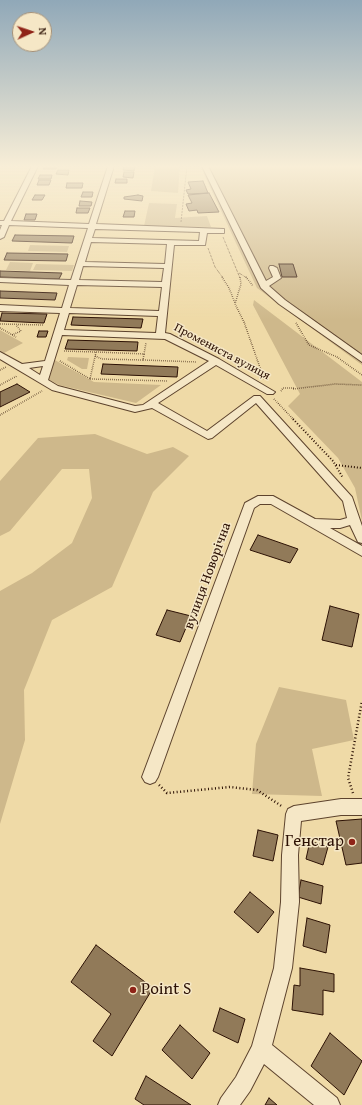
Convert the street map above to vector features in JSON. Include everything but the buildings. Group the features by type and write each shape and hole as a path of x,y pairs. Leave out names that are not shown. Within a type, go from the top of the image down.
{"street":[{"path":"45,384 52,361 58,332 95,218"},
{"path":"230,218 264,286 282,302 362,359"},
{"path":"0,238 3,223 221,231"},
{"path":"88,240 202,243 204,230"},
{"name":"Промениста вулиця","path":"171,242 160,336 167,336 270,392"},
{"path":"81,264 168,266"},
{"path":"264,286 277,278 273,268"},
{"path":"0,280 74,285"},
{"path":"0,287 166,285"},
{"path":"0,308 163,314"},
{"path":"58,332 160,336"},
{"path":"0,355 9,361 19,371 55,388 135,409 151,403 216,362"},
{"path":"0,366 9,361"},
{"path":"19,371 52,361"},
{"path":"151,403 208,436 257,398 348,500 353,520 362,539"},
{"name":"вулиця Новорічна","path":"150,777 250,506 258,500 273,500 362,552"},
{"path":"313,523 340,524 353,520"},
{"path":"228,1105 243,1084 261,1049 283,968 290,902 290,855 294,814 341,807 360,807"},
{"path":"261,1049 330,1105"}],"path":[{"path":"181,218 181,223 189,230"},
{"path":"221,231 241,284 235,304"},
{"path":"208,246 215,267 229,288 244,322 264,381 274,400 336,465 345,481 348,500"},
{"path":"238,273 247,278 256,290"},
{"path":"291,319 297,323 309,345 336,357 362,375"},
{"path":"0,324 43,326"},
{"path":"16,325 21,331"},
{"path":"12,335 21,331 24,325"},
{"path":"0,328 16,337"},
{"path":"143,360 146,340"},
{"path":"59,351 144,354"},
{"path":"90,379 96,352"},
{"path":"95,356 102,359 201,363"},
{"path":"194,359 201,363"},
{"path":"52,361 90,379 172,381 166,385"},
{"path":"195,366 201,363"},
{"path":"0,385 19,371"},
{"path":"0,416 45,384"},
{"path":"293,390 335,384 362,385"},
{"path":"281,391 283,388 290,387 296,389"},
{"path":"336,465 362,468"},
{"path":"360,807 348,778 362,701"},
{"path":"150,777 167,793 230,787 257,790 294,814"}],"shaded area":[{"path":"146,218 208,218 211,227 144,226"},
{"path":"224,218 362,218 362,365 257,288"},
{"path":"30,245 69,246 67,252 28,251"},
{"path":"10,262 33,263 30,271 6,270"},
{"path":"36,264 74,265 72,271 33,270"},
{"path":"254,300 362,382 362,521 355,488 338,458 288,406 300,394 253,305"},
{"path":"0,330 23,343 4,353 0,351"},
{"path":"68,357 89,358 87,369 82,369 67,360"},
{"path":"53,359 94,382 161,385 136,403 59,385 48,379"},
{"path":"95,434 147,454 173,447 189,456 153,492 112,587 52,620 24,690 25,740 0,824 0,591 32,573 72,543 92,498 89,469 62,469 10,531 0,536 0,481 38,438"},
{"path":"279,687 346,700 354,740 312,749 322,796 252,794 256,744"}],"place":[{"name":"Генстар","path":"352,842"},
{"name":"Point S","path":"133,990"}]}
